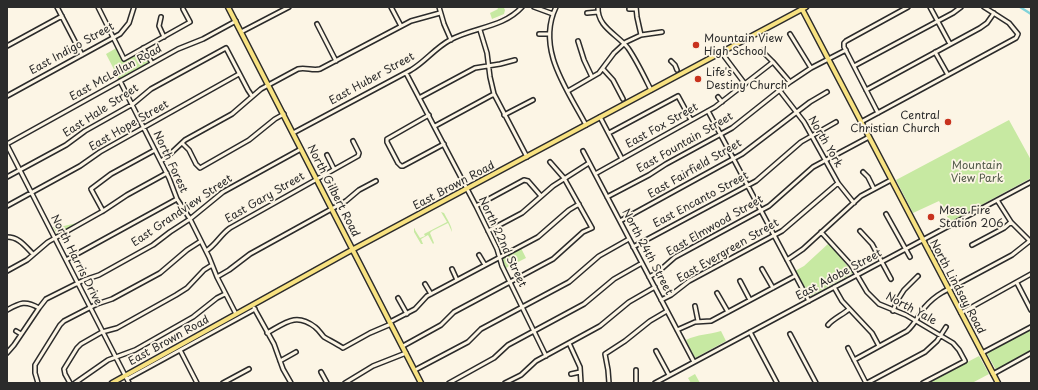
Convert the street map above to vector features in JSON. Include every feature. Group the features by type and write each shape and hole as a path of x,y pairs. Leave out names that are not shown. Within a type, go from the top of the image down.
{"main road":[{"name":"North Gilbert Road","path":"228,7 421,383"},
{"name":"East Brown Road","path":"112,383 126,377 236,314 254,307 353,249 803,8"},
{"name":"North Lindsay Road","path":"803,8 828,59 998,383"}],"street":[{"path":"57,7 82,55"},
{"path":"98,7 124,58 190,22 183,9"},
{"name":"East Indigo Street","path":"7,96 113,38 125,29 129,23 134,7"},
{"path":"241,32 289,7"},
{"path":"391,7 401,26"},
{"path":"439,7 451,40"},
{"name":"East Huber Street","path":"293,133 417,67 439,46 461,35 491,26 510,16 522,7"},
{"path":"534,7 553,14"},
{"path":"556,7 549,34 553,60 586,125"},
{"path":"598,7 598,12 603,25 624,43 651,90"},
{"path":"930,7 950,44"},
{"path":"854,66 938,21 960,7"},
{"path":"861,122 1018,35 1011,25 984,7"},
{"path":"629,9 636,8 636,17 641,35"},
{"path":"878,113 846,50 844,43 905,8"},
{"path":"587,13 598,12"},
{"path":"161,161 188,138 232,114 252,96 268,85 300,69 318,70 401,26 416,19 440,13"},
{"path":"866,90 982,26 994,13"},
{"path":"7,46 62,16"},
{"path":"161,17 159,26 164,36"},
{"name":"East McLellan Road","path":"7,144 178,48 203,39 236,21"},
{"path":"317,24 336,61"},
{"path":"480,30 486,49 494,94 527,157"},
{"path":"568,91 603,69 614,53 624,43 641,35 662,32"},
{"path":"539,34 549,34"},
{"path":"790,34 811,68"},
{"path":"578,42 592,77"},
{"path":"144,48 152,63"},
{"name":"East Hale Street","path":"7,177 66,145 85,131 133,104 152,89 226,48 239,74"},
{"path":"828,59 846,50"},
{"path":"762,51 790,82"},
{"path":"721,52 745,84"},
{"path":"935,52 948,75"},
{"name":"East Fountain Street","path":"607,197 732,128 790,82 828,59"},
{"path":"419,98 473,69 515,60"},
{"path":"671,61 675,64 678,70"},
{"name":"East Fox Street","path":"595,174 708,111 722,102 773,62"},
{"path":"603,69 613,80 623,99"},
{"name":"North 22nd Street","path":"406,73 476,206 510,282 546,356"},
{"path":"239,74 252,96"},
{"name":"East Hope Street","path":"7,206 80,166 100,152 239,74"},
{"name":"North Forest","path":"120,81 167,173 177,199 190,219 206,250 217,277 236,314"},
{"name":"North York","path":"780,91 812,135 838,183 854,203"},
{"name":"East Fairfield Street","path":"620,221 742,154 796,112 827,92"},
{"path":"435,126 494,94"},
{"path":"609,133 678,96 691,120"},
{"path":"718,96 722,102"},
{"path":"504,115 533,100"},
{"path":"708,111 809,301"},
{"path":"182,143 189,150 196,164 200,168 249,140 284,114"},
{"path":"429,115 387,140 398,163 401,166 444,144"},
{"path":"600,117 622,159"},
{"name":"East Encanto Street","path":"634,247 748,186 756,181 801,142 836,122"},
{"name":"East Elmwood Street","path":"649,277 658,272 675,258 761,212 810,169 869,137"},
{"name":"East Gary Street","path":"206,250 216,244 221,235 230,228 317,178 359,156 359,152 353,141"},
{"name":"North Harris Drive","path":"7,144 89,308 129,383"},
{"name":"East Grandview Street","path":"7,353 46,299 99,275 153,245 190,219 222,192 301,149"},
{"path":"104,211 91,189 111,174 155,150"},
{"name":"North 24th Street","path":"583,151 694,362"},
{"path":"327,155 334,169"},
{"path":"403,346 441,325 454,312 553,259 583,232 592,228 564,178 550,162"},
{"path":"488,231 522,213 564,178 589,163"},
{"path":"863,172 868,176 874,189"},
{"path":"7,271 22,263 54,238 104,211 127,195 167,173"},
{"path":"476,206 524,180 528,181 541,196"},
{"path":"787,260 796,254 862,196 891,180"},
{"path":"217,277 250,254 348,199 359,190 376,181"},
{"name":"East Adobe Street","path":"655,383 1031,182"},
{"name":"East Evergreen Street","path":"662,300 689,281 782,231 838,183"},
{"path":"66,260 177,199"},
{"path":"854,360 907,331 916,321 924,308 934,298 1012,255 1031,241 1011,222 997,200"},
{"path":"267,334 290,320 298,319 309,323 322,335 343,348 415,310 427,296 538,237 569,210 579,204"},
{"path":"886,214 910,257"},
{"path":"972,245 1004,228 1011,222"},
{"path":"860,231 872,244 891,279"},
{"name":"North Yale","path":"821,232 849,262 867,292 879,304 893,311 906,315 953,344 959,350 965,361 923,383"},
{"path":"7,237 18,239 33,254"},
{"path":"415,370 468,342 482,329 569,282 599,256 629,239"},
{"path":"38,383 35,373 35,365 60,325 68,318 112,299 160,273 187,250 201,241"},
{"path":"479,255 485,265"},
{"path":"448,383 494,358 508,345 584,304 614,279 642,263"},
{"path":"70,383 64,369 77,348 102,332 117,328 176,295 186,288 204,270 212,265"},
{"path":"762,269 773,288"},
{"path":"452,270 457,280"},
{"path":"961,313 1031,274"},
{"path":"677,330 698,321 711,321 795,276"},
{"path":"893,311 904,290 918,276"},
{"path":"740,282 750,300"},
{"path":"1016,283 1031,310"},
{"path":"425,284 431,294"},
{"path":"505,383 521,375 536,361 600,326 629,302 655,287"},
{"path":"834,287 848,310 868,329 879,346"},
{"path":"75,383 108,360 135,350 192,317 217,298 225,294"},
{"path":"718,294 728,312"},
{"path":"398,298 407,314"},
{"path":"7,310 21,303 32,304 39,308"},
{"path":"695,306 698,321"},
{"path":"254,307 267,334 274,344 280,361 291,383"},
{"name":"East Brown Road","path":"126,377 180,350 254,307"},
{"path":"828,325 831,321 841,317 848,310"},
{"path":"609,383 605,354 625,341 650,321 667,311"},
{"path":"848,348 866,383 925,352 937,341 946,327"},
{"path":"982,353 1031,327"},
{"path":"16,331 21,334"},
{"path":"750,332 777,383"},
{"path":"790,334 816,383"},
{"path":"569,343 577,359 582,383"},
{"path":"180,350 197,383"},
{"path":"656,351 669,375"},
{"path":"280,361 296,352"},
{"path":"345,383 373,366 406,353"},
{"path":"993,374 1031,354"},
{"path":"223,383 249,369"},
{"path":"636,370 636,383"},
{"path":"321,372 327,383"},
{"path":"571,374 580,372"}],"green space":[{"path":"497,7 504,8 504,14 492,19 490,13 498,9"},
{"path":"118,47 124,58 143,48 152,63 120,81 106,54"},
{"name":"Mountain View Park","path":"1009,120 1031,160 1031,178 950,222 939,201 913,213 896,180"},
{"path":"441,212 444,213 452,232 448,223 430,233 434,243 433,244 428,235 421,239 423,244 421,244 414,232 414,229 415,228 420,238 425,236 424,234 447,222"},
{"path":"77,223 57,234 53,227 55,228"},
{"path":"829,243 853,273 809,297 795,271 804,266"},
{"path":"521,248 526,258 506,268 502,258"},
{"path":"1031,328 1031,351 996,370 986,352"},
{"path":"721,331 726,341 695,358 686,340"},
{"path":"979,356 989,374 972,383 927,383"},
{"path":"695,374 700,383 691,383 688,378"}],"waterway":[{"path":"1020,7 1031,14"}],"place":[{"name":"Mountain View High School","path":"696,45"},
{"name":"Life's Destiny Church","path":"698,79"},
{"name":"Central Christian Church","path":"948,122"},
{"name":"Mesa Fire Station 206","path":"931,217"}]}
